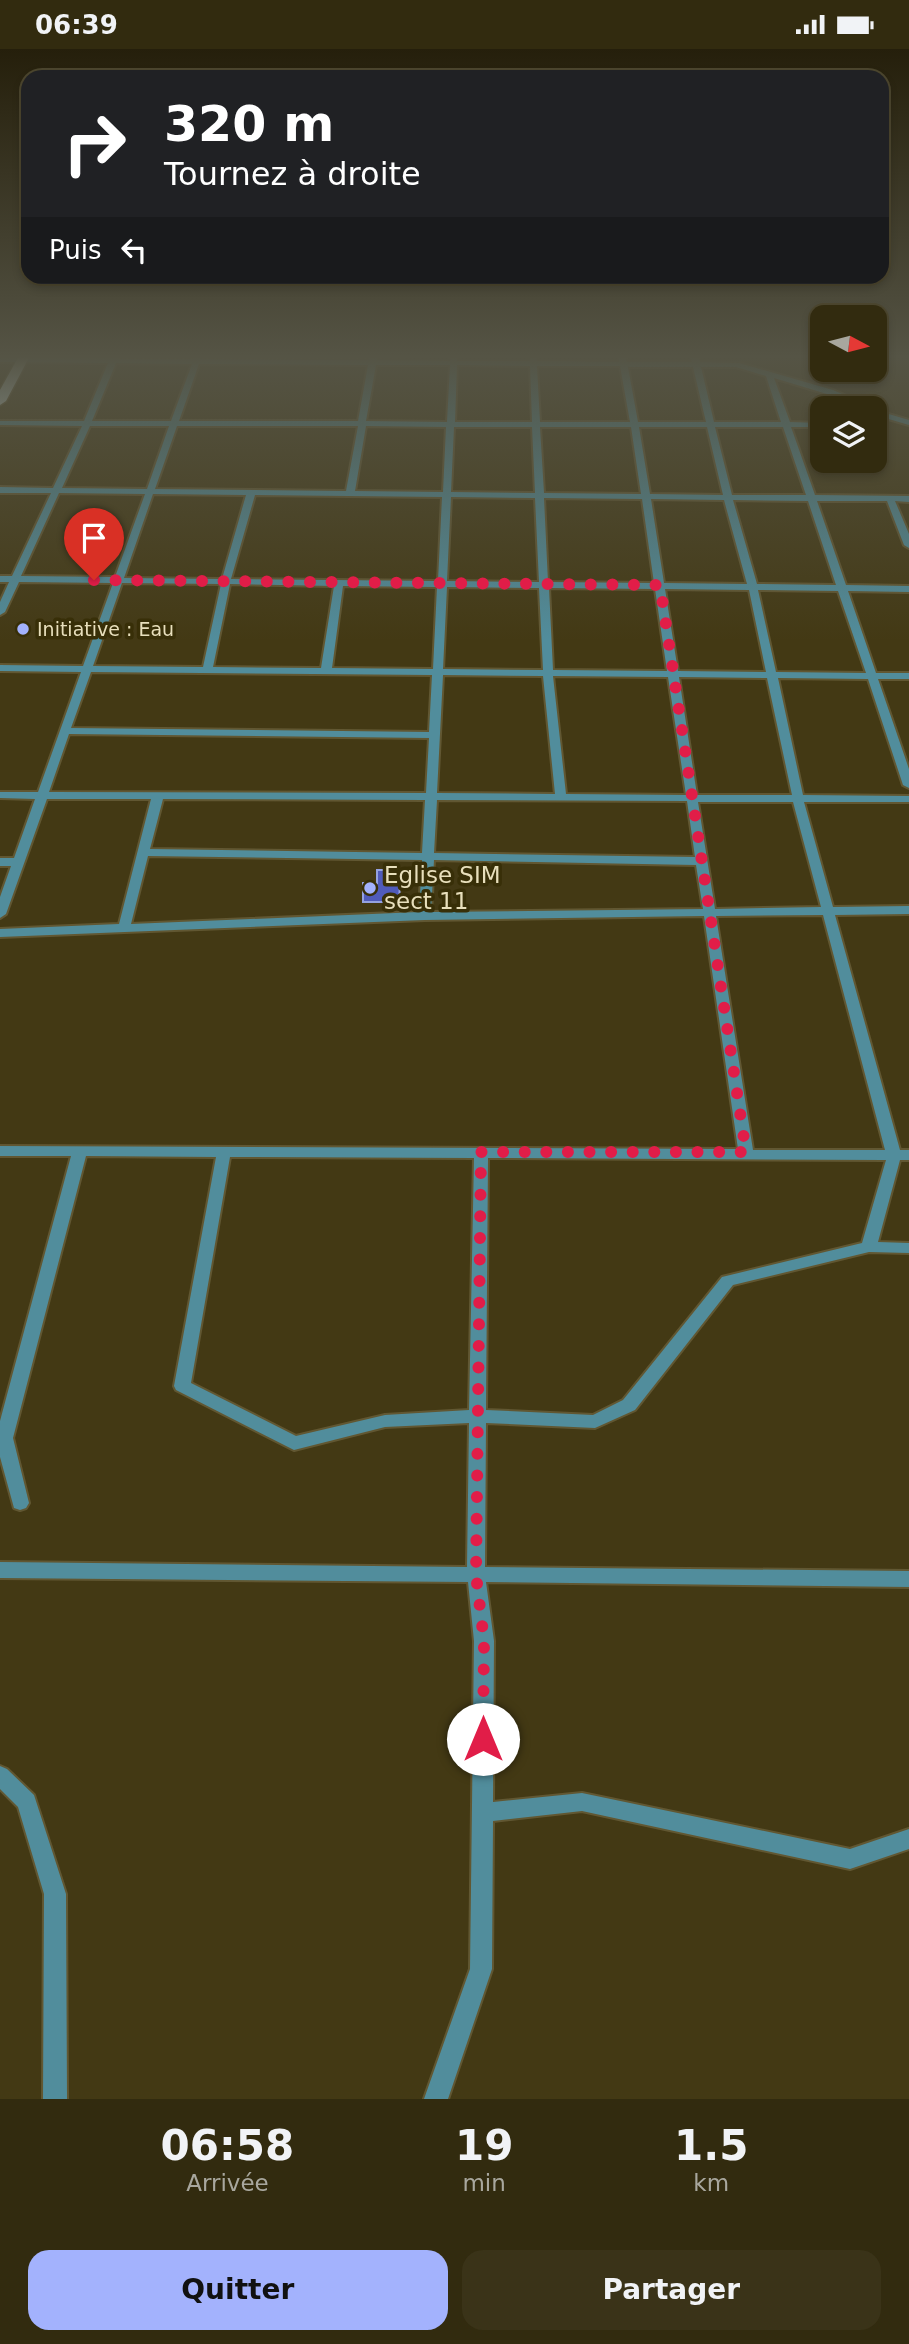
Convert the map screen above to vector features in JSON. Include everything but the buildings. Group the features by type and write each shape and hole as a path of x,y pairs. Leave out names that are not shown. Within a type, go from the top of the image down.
{"street":[{"path":"0,612 76,450"},
{"path":"0,914 166,450"},
{"path":"350,494 358,450"},
{"path":"425,916 450,450"},
{"path":"538,450 547,584 548,673 561,797"},
{"path":"639,450 746,1152"},
{"path":"717,450 753,587 797,798 901,1155 869,1247"},
{"path":"794,450 909,785"},
{"path":"0,490 909,499"},
{"path":"207,670 226,581 251,493"},
{"path":"890,499 909,545"},
{"path":"0,579 909,589"},
{"path":"326,671 339,582"},
{"path":"0,668 909,676"},
{"path":"67,731 435,735"},
{"path":"0,795 909,799"},
{"path":"124,928 158,796"},
{"path":"144,852 702,861"},
{"path":"0,862 19,862"},
{"path":"0,933 425,916 709,910 909,910"},
{"path":"0,1151 746,1152 901,1155"},
{"path":"20,1503 4,1438 80,1151"},
{"path":"224,1151 182,1386 294,1443 384,1421 478,1416 595,1422 629,1405 728,1281 869,1247 909,1248"},
{"path":"436,2099 481,1969 484,1641 476,1575 481,1152"},
{"path":"0,1570 909,1579"},
{"path":"0,1775 27,1803 55,1894 55,2099"},
{"path":"482,1813 582,1802 850,1859 909,1839"}],"place":[{"name":"Initiative : Eau","path":"23,629"},
{"name":"Eglise SIM sect 11","path":"370,888"}],"route":[{"path":"94,580 660,585 746,1152 481,1152 476,1575 484,1641 483,1739"}]}
